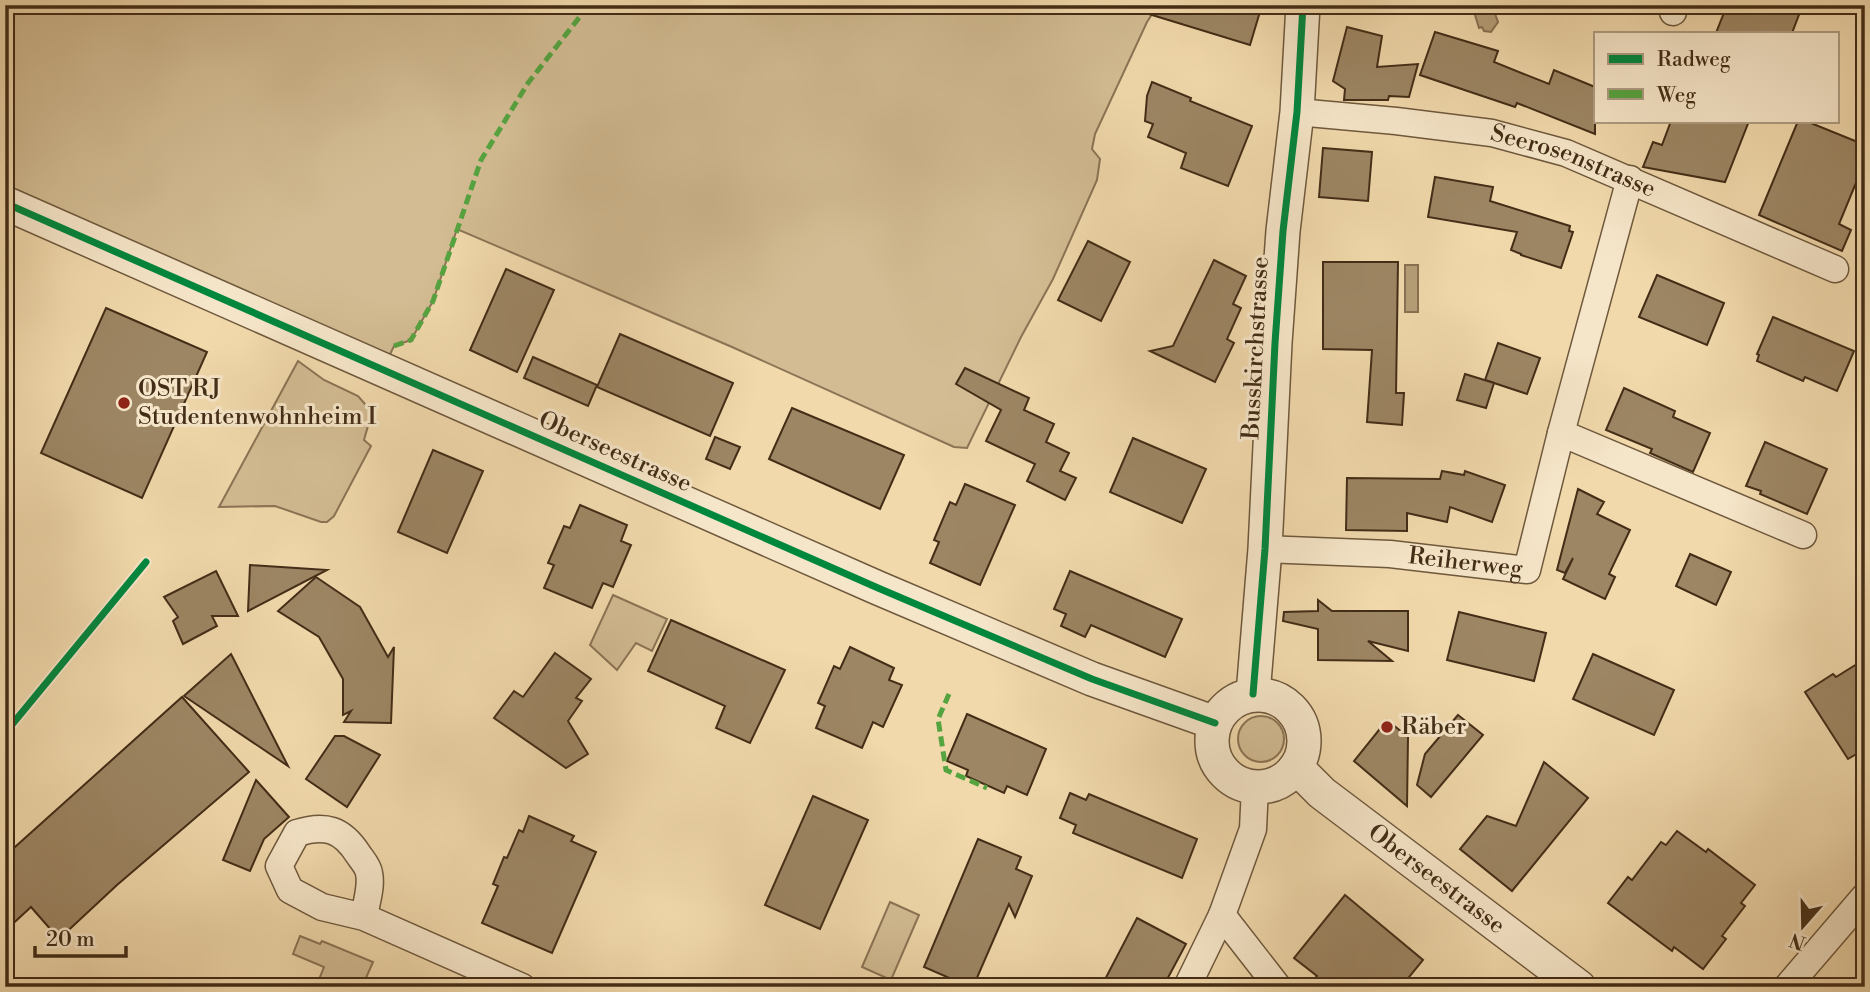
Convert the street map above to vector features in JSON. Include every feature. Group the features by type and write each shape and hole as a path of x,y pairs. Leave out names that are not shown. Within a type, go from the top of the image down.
{"street":[{"name":"Busskirchstrasse","path":"1253,694 1265,549 1283,231 1297,112 1303,5"},
{"name":"Seerosenstrasse","path":"1297,112 1396,121 1492,134 1566,153 1835,269"},
{"name":"Reiherweg","path":"1265,549 1404,555 1527,570 1630,179"},
{"name":"Oberseestrasse","path":"5,203 903,599 1092,679 1215,723"},
{"path":"1561,433 1803,535"},
{"path":"1253,694 1268,695 1282,701 1302,723 1305,738 1303,753 1296,767 1285,778 1271,785 1255,787 1240,783 1227,775 1217,763 1212,748 1215,723 1227,706 1239,698 1253,694"},
{"name":"Oberseestrasse","path":"1296,767 1322,793 1579,987"},
{"path":"1187,987 1222,915 1253,829 1255,787"},
{"path":"1787,987 1865,896"},
{"path":"1222,915 1278,987"},
{"path":"364,917 522,987"}],"shaded area":[{"path":"5,5 1158,5 1147,22 1095,134 1092,149 1100,159 1097,180 1053,279 1021,337 967,448 954,447 732,347 457,229 433,301 411,340 394,346 382,371 5,203"},
{"path":"1472,5 1492,5 1498,22 1491,32 1479,28"},
{"path":"1405,265 1418,265 1418,312 1405,312"},
{"path":"298,361 324,380 358,396 372,412 364,440 371,446 334,516 327,522 321,522 275,506 219,507"},
{"path":"613,595 667,619 652,651 636,643 617,670 590,645"},
{"path":"1261,716 1277,723 1284,739 1277,755 1261,762 1245,755 1238,739 1245,723"},
{"path":"890,902 919,915 891,980 862,967"},
{"path":"300,936 320,944 322,941 373,962 362,987 316,987 324,967 293,954"}],"building":[{"path":"1140,5 1262,5 1250,45 1139,11"},
{"path":"1727,5 1798,5 1795,10 1800,12 1792,32 1716,32"},
{"path":"1347,27 1382,36 1377,67 1418,64 1409,97 1344,100 1345,89 1333,81"},
{"path":"1435,32 1498,51 1494,62 1549,84 1554,70 1594,87 1595,134 1517,103 1515,107 1420,75"},
{"path":"1152,82 1252,126 1228,186 1181,168 1186,153 1148,137 1153,124 1145,121 1147,96"},
{"path":"1671,122 1749,122 1725,182 1643,167 1653,142 1662,145"},
{"path":"1798,122 1808,122 1865,145 1865,161 1839,224 1851,230 1842,251 1759,215"},
{"path":"1323,148 1372,152 1368,201 1319,197"},
{"path":"1435,177 1493,187 1490,201 1570,226 1569,231 1573,232 1561,268 1511,250 1517,232 1428,217"},
{"path":"1088,241 1130,262 1101,321 1058,300"},
{"path":"1214,260 1246,276 1233,304 1241,308 1227,339 1234,343 1215,382 1150,351 1173,346"},
{"path":"1323,262 1398,262 1396,393 1404,393 1402,425 1367,422 1372,350 1323,349"},
{"path":"506,269 554,290 517,372 470,350"},
{"path":"1657,275 1724,303 1707,345 1639,317"},
{"name":"OST RJ Studentenwohnheim I","path":"106,308 207,352 142,498 41,453"},
{"path":"1773,317 1854,351 1837,391 1805,377 1803,381 1757,361 1757,354"},
{"path":"620,334 733,383 710,436 597,387"},
{"path":"1498,343 1540,358 1527,394 1485,380"},
{"path":"533,357 597,385 588,406 524,378"},
{"path":"965,368 1029,398 1024,410 1054,424 1046,442 1069,453 1060,471 1076,478 1065,500 1027,481 1035,464 986,441 1001,410 956,384"},
{"path":"1465,374 1494,383 1486,408 1457,400"},
{"path":"1624,388 1675,411 1673,417 1710,433 1693,472 1650,453 1652,449 1606,430"},
{"path":"792,408 904,455 880,509 769,459"},
{"path":"715,437 740,447 730,469 706,459"},
{"path":"1133,438 1206,469 1182,523 1110,492"},
{"path":"1765,442 1827,469 1807,514 1746,486"},
{"path":"433,450 483,471 447,553 398,532"},
{"path":"1442,471 1464,475 1465,471 1505,485 1492,522 1450,507 1447,522 1407,513 1407,531 1346,530 1347,478 1440,479"},
{"path":"965,484 1015,505 980,585 930,563 939,542 934,540 950,502 956,505"},
{"path":"1578,489 1604,502 1597,514 1630,530 1609,574 1615,577 1605,599 1563,579 1573,558 1565,573 1557,570"},
{"path":"580,505 627,525 621,541 631,545 613,587 603,583 592,608 544,588 554,565 548,563 564,526 570,528"},
{"path":"1690,554 1731,572 1716,605 1676,586"},
{"path":"250,565 327,570 248,611"},
{"path":"216,571 238,616 212,616 217,626 183,644 173,621 178,617 164,597"},
{"path":"1070,571 1182,619 1165,657 1091,625 1085,637 1061,626 1066,614 1054,609"},
{"path":"316,577 360,607 388,657 394,647 391,723 344,722 351,711 343,715 343,679 319,637 278,611"},
{"path":"1318,600 1332,611 1408,611 1408,651 1368,641 1392,661 1318,660 1318,629 1283,621 1284,612 1318,611"},
{"path":"1459,612 1546,633 1534,681 1447,660"},
{"path":"671,620 785,670 750,743 716,728 725,706 648,671"},
{"path":"850,647 894,668 889,680 902,685 883,727 873,722 862,748 816,728 825,706 818,703 834,666 840,669"},
{"path":"555,653 591,679 576,698 582,701 568,721 588,754 566,768 494,718 514,691 523,697"},
{"path":"231,654 288,766 184,696"},
{"path":"1593,654 1674,690 1654,735 1573,699"},
{"path":"1865,659 1865,749 1848,759 1805,692 1833,674 1836,677"},
{"path":"182,697 249,772 117,885 59,939 31,907 5,931 5,856"},
{"path":"967,714 1046,749 1027,795 1007,786 1004,793 966,776 968,770 947,761"},
{"path":"1458,715 1483,735 1431,797 1417,785 1425,754"},
{"path":"1387,720 1408,737 1407,806 1354,761"},
{"path":"335,736 344,736 380,755 347,807 306,779"},
{"path":"1544,762 1588,798 1512,891 1460,849 1487,816 1516,826"},
{"path":"256,780 289,817 264,839 250,871 223,860"},
{"path":"1070,793 1086,800 1089,794 1197,839 1182,878 1073,833 1076,825 1060,818"},
{"path":"813,796 868,820 820,929 765,905"},
{"path":"529,816 574,836 571,841 596,852 552,953 482,923 498,886 493,884 504,857 507,858 519,830 523,832"},
{"path":"1677,831 1706,852 1708,849 1755,885 1741,903 1745,906 1722,936 1726,939 1703,969 1674,947 1672,951 1608,903 1628,877 1632,880 1661,842 1666,845"},
{"path":"978,839 1021,857 1016,869 1032,876 1015,917 1009,904 973,987 970,987 924,967"},
{"path":"1345,895 1423,960 1401,987 1308,987 1317,976 1294,958"},
{"path":"1137,918 1186,944 1163,987 1101,987"}],"marked path":[{"path":"394,346 411,340 433,301 481,160 528,83 589,5"},
{"path":"949,694 938,719 946,770 987,788"}],"cycle path":[{"path":"1253,694 1265,549 1283,231 1297,112 1303,5"},
{"path":"5,203 878,588 1092,679 1215,723"},
{"path":"5,733 146,562"}],"place":[{"name":"OST RJ Studentenwohnheim I","path":"124,403"},
{"name":"Räber","path":"1387,727"}]}
